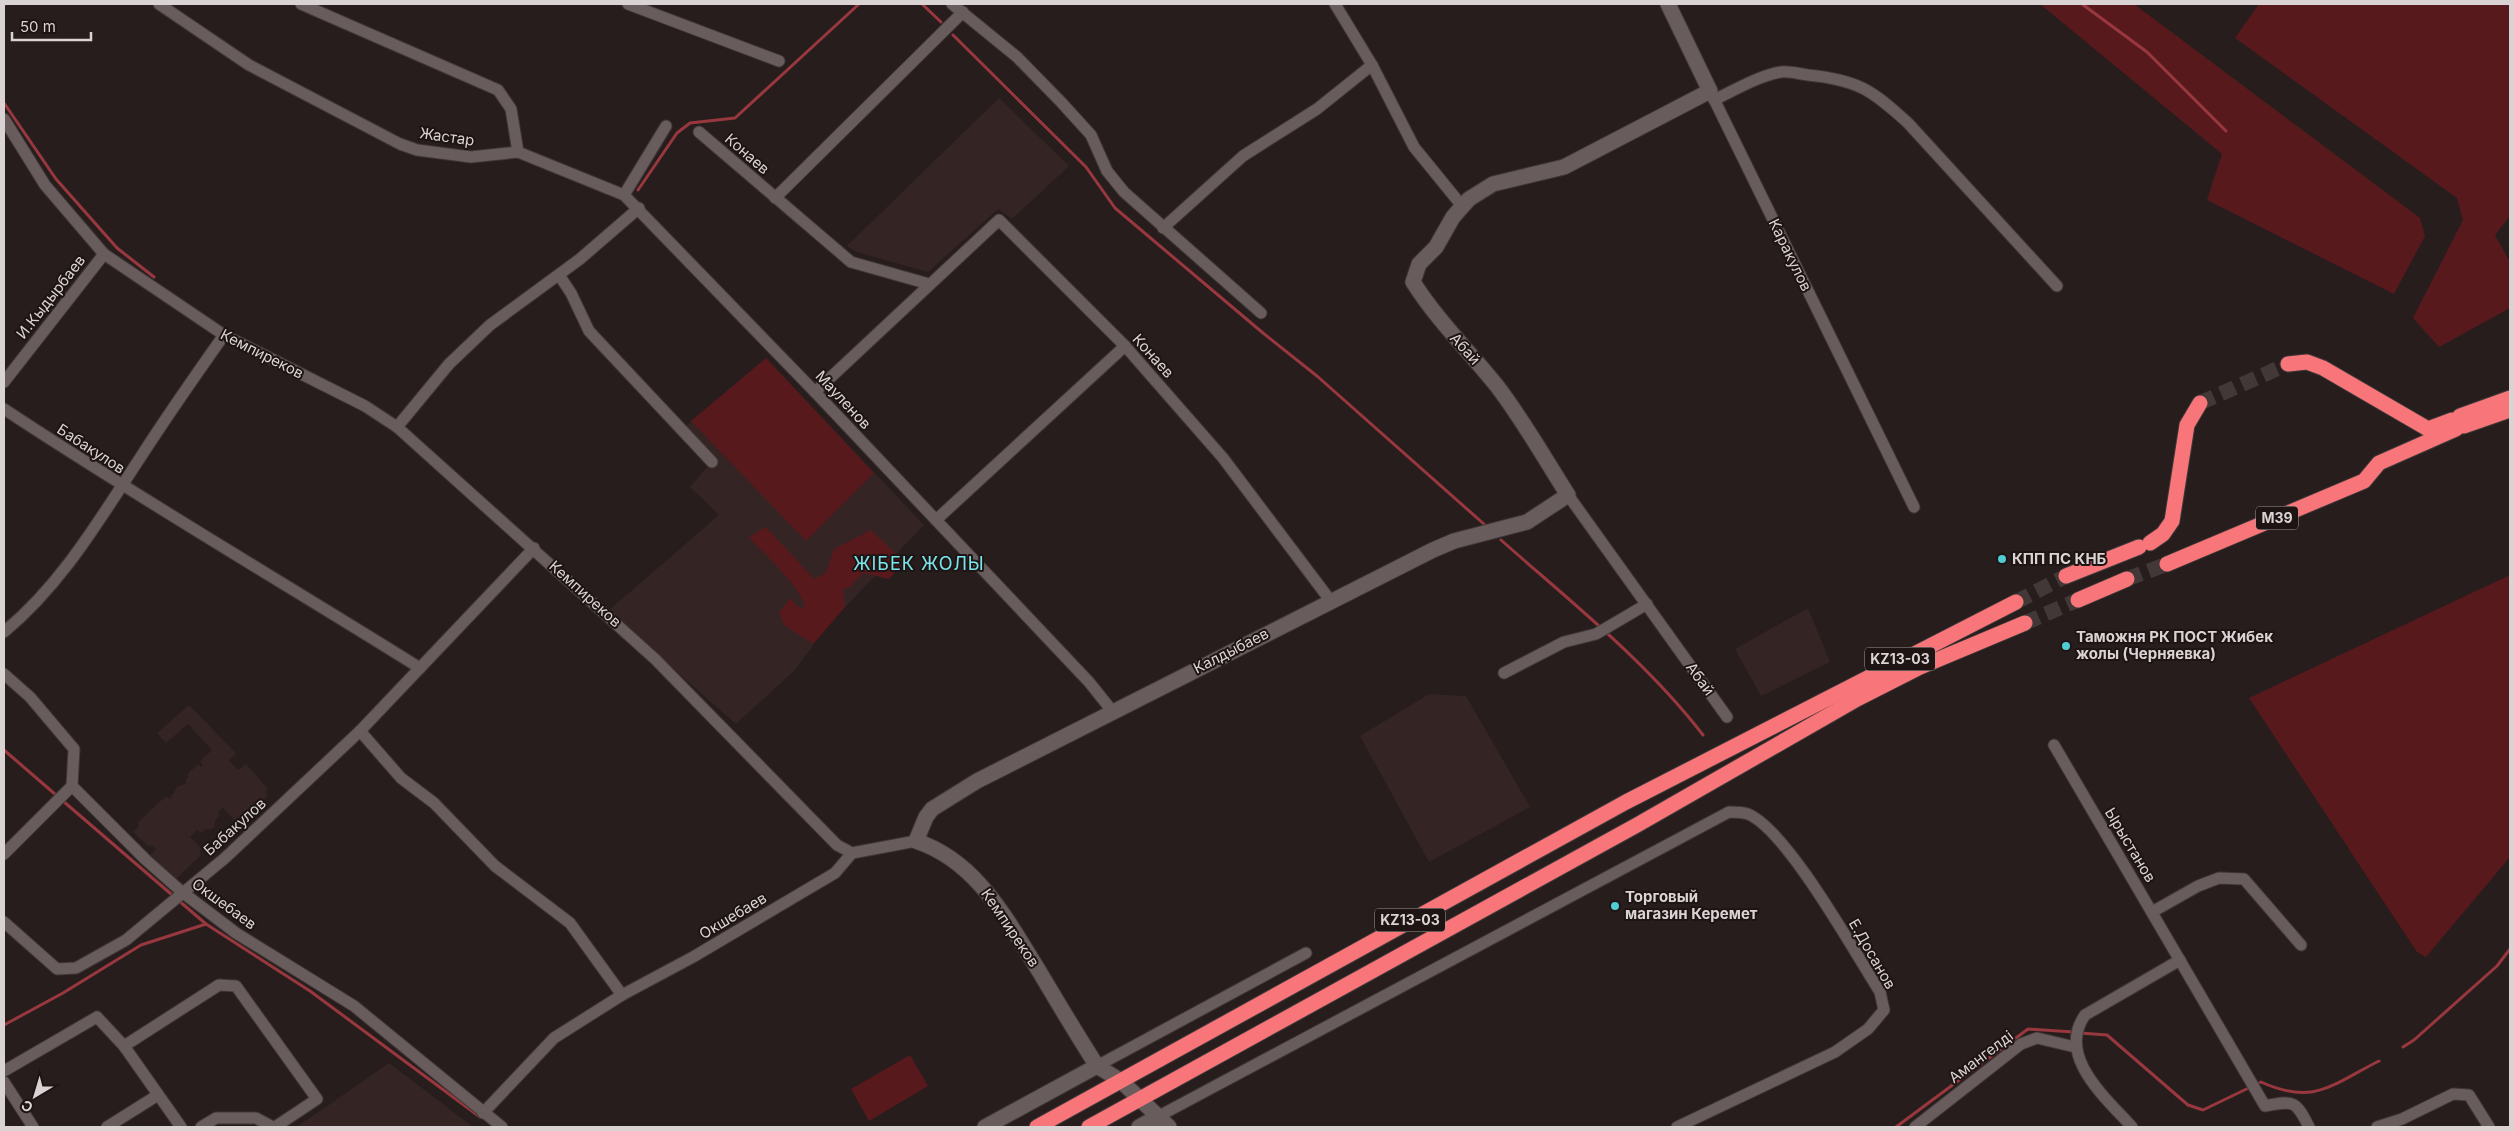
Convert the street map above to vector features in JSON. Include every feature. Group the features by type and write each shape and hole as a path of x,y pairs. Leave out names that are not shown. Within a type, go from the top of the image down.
{"highway":[{"name":"M39","path":"2288,364 2307,362 2323,368 2428,430 2510,410"},
{"name":"M39","path":"2167,564 2364,481 2379,463 2510,398"},
{"path":"2066,576 2144,545 2163,534 2172,521 2187,425 2200,403"},
{"path":"2078,600 2127,579"},
{"name":"KZ13-03","path":"1037,1127 1626,802 1787,720 1896,661 2016,602"},
{"name":"KZ13-03","path":"1089,1127 1637,825 1857,699 1920,668 2025,623"},
{"path":"1787,720 1796,734"},
{"path":"1626,802 1637,825"}],"main road":[{"name":"Каракулов","path":"1668,4 1712,95"},
{"name":"Абай","path":"1568,495 1499,388 1444,326 1413,282 1419,264 1436,246 1462,206 1469,199 1493,184 1564,167 1712,95"},
{"name":"Калдыбаев","path":"916,841 926,817 941,802 977,781 1330,600 1454,541 1527,522 1568,495"},
{"name":"Кемпиреков","path":"916,841 936,847 952,858 981,885 1006,918 1097,1066 1121,1081 1164,1122"},
{"path":"985,1127 1097,1066"},
{"path":"1139,1127 1164,1122"}],"street":[{"name":"Жастар","path":"159,4 249,65 400,144 417,150 471,158 518,152"},
{"path":"301,4 498,90 511,110 518,152"},
{"path":"628,4 779,61"},
{"path":"952,4 1017,57 1061,102 1091,135 1108,171 1118,185 1163,228 1261,313"},
{"path":"1335,4 1372,66 1414,147 1462,206"},
{"path":"775,198 963,12"},
{"path":"1163,228 1243,156 1317,109 1372,66"},
{"path":"1712,95 1783,72 1833,77 1862,86 1886,102 1908,123 2057,286"},
{"name":"Каракулов","path":"1712,95 1914,506"},
{"name":"Кемпиреков","path":"4,119 44,185 104,254 224,335 365,406 396,427 534,548 655,659 837,845 852,853"},
{"path":"624,195 666,126"},
{"name":"Конаев","path":"699,132 851,262 929,284"},
{"name":"Мауленов","path":"518,152 624,195 639,208 1089,682 1112,712"},
{"path":"396,427 449,364 490,325 559,274 639,208"},
{"name":"Конаев","path":"815,392 998,220 1125,346 1223,458 1330,600"},
{"name":"И.Кыдырбаев","path":"4,382 104,254"},
{"path":"559,274 571,293 589,330 712,462"},
{"path":"4,632 32,607 77,554 172,408 224,335"},
{"path":"936,520 1125,346"},
{"name":"Бабакулов","path":"4,409 122,486 233,551 420,668"},
{"name":"Абай","path":"1568,495 1727,717"},
{"name":"Бабакулов","path":"4,922 56,969 76,968 126,940 225,858 360,731 534,548"},
{"path":"1504,673 1564,642 1596,634 1647,604"},
{"path":"4,674 30,697 74,749 72,786 4,854"},
{"path":"360,731 401,778 434,803 495,866 570,923 591,949 622,995"},
{"name":"Ырыстанов","path":"2054,745 2265,1106 2288,1101 2299,1107 2309,1127"},
{"name":"Окшебаев","path":"72,786 146,860 182,892 236,933 354,1006 502,1127"},
{"name":"Е.Досанов","path":"1164,1122 1729,812 1748,814 1773,834 1802,871 1880,992 1884,1010 1868,1029 1835,1052 1677,1127"},
{"path":"852,853 916,841"},
{"name":"Окшебаев","path":"483,1113 554,1038 622,995 693,957 835,873 852,853"},
{"path":"2152,912 2198,886 2219,878 2244,879 2300,945"},
{"path":"1097,1066 1306,953"},
{"path":"2132,1127 2086,1074 2075,1047 2077,1025 2084,1015 2180,960"},
{"path":"124,1046 219,985 236,986 317,1099 274,1127 256,1118 216,1118 201,1127"},
{"path":"4,1071 97,1017 124,1046 181,1127"},
{"name":"Амангелді","path":"1917,1126 2020,1044 2036,1038 2075,1047"},
{"path":"4,1082 33,1127"},
{"path":"2376,1127 2402,1119 2453,1094 2469,1095 2490,1127"},
{"path":"107,1127 158,1095"}],"shaded area":[{"path":"2040,4 2134,4 2420,218 2425,236 2394,294 2207,200 2222,154"},
{"path":"2259,4 2510,4 2510,216 2495,235 2510,262 2510,308 2439,347 2413,318 2463,220 2457,198 2235,38"},
{"path":"999,98 1069,166 1012,219 998,209 928,272 857,252 847,246"},
{"path":"766,358 924,525 828,625 795,670 736,724 608,611 719,515 690,487 713,460 684,428"},
{"path":"766,358 874,473 806,541 691,421"},
{"path":"766,527 814,579 826,573 834,549 871,530 904,562 889,579 863,573 850,587 843,589 845,607 815,642 812,643 784,625 779,612 791,598 796,605 804,609 803,602 799,593 782,572 749,537"},
{"path":"2510,575 2510,857 2426,957 2417,952 2249,698"},
{"path":"1808,608 1830,662 1761,696 1735,649"},
{"path":"1429,694 1466,696 1530,807 1429,862 1360,736"},
{"path":"189,705 236,753 229,760 238,770 246,764 268,789 265,792 268,796 242,820 239,817 235,821 223,808 218,812 220,815 215,820 215,826 212,829 205,829 201,833 197,830 190,837 202,849 199,852 201,855 177,878 174,878 146,860 156,849 151,845 149,847 133,832 139,826 138,822 166,796 170,799 177,787 187,783 185,781 189,777 187,774 199,764 201,767 203,765 200,761 212,750 188,724 166,743 157,733"},
{"path":"910,1055 928,1086 869,1121 851,1089"},
{"path":"389,1063 473,1127 296,1127 333,1102"}],"waterway":[{"path":"638,190 677,133 690,123 735,118 859,4"},
{"path":"922,4 941,22"},
{"path":"2082,4 2147,52 2226,131"},
{"path":"953,35 1086,167 1115,208 1317,376 1485,525"},
{"path":"4,103 56,179 117,248 154,277"},
{"path":"1501,540 1581,609 1632,657 1681,708 1703,735"},
{"path":"4,750 56,795"},
{"path":"63,801 171,894"},
{"path":"178,900 206,924 310,991 480,1117"},
{"path":"4,1025 63,993 141,945 206,924"},
{"path":"2403,1047 2414,1040 2497,966 2510,949"},
{"path":"1896,1127 2028,1029 2074,1032"},
{"path":"2080,1033 2107,1035 2188,1105 2203,1110 2261,1082 2279,1089 2295,1092 2322,1090 2379,1061"}],"tunnel":[{"path":"2200,403 2288,364"},
{"path":"2127,579 2167,564"},
{"path":"2016,602 2066,576"},
{"path":"2025,623 2078,600"}],"place":[{"name":"КПП ПС КНБ","path":"2002,559"},
{"name":"Таможня РК ПОСТ Жибек жолы (Черняевка)","path":"2066,646"},
{"name":"Торговый магазин Керемет","path":"1615,906"}],"district":[{"name":"ЖІБЕК ЖОЛЫ","path":"919,564"}]}
